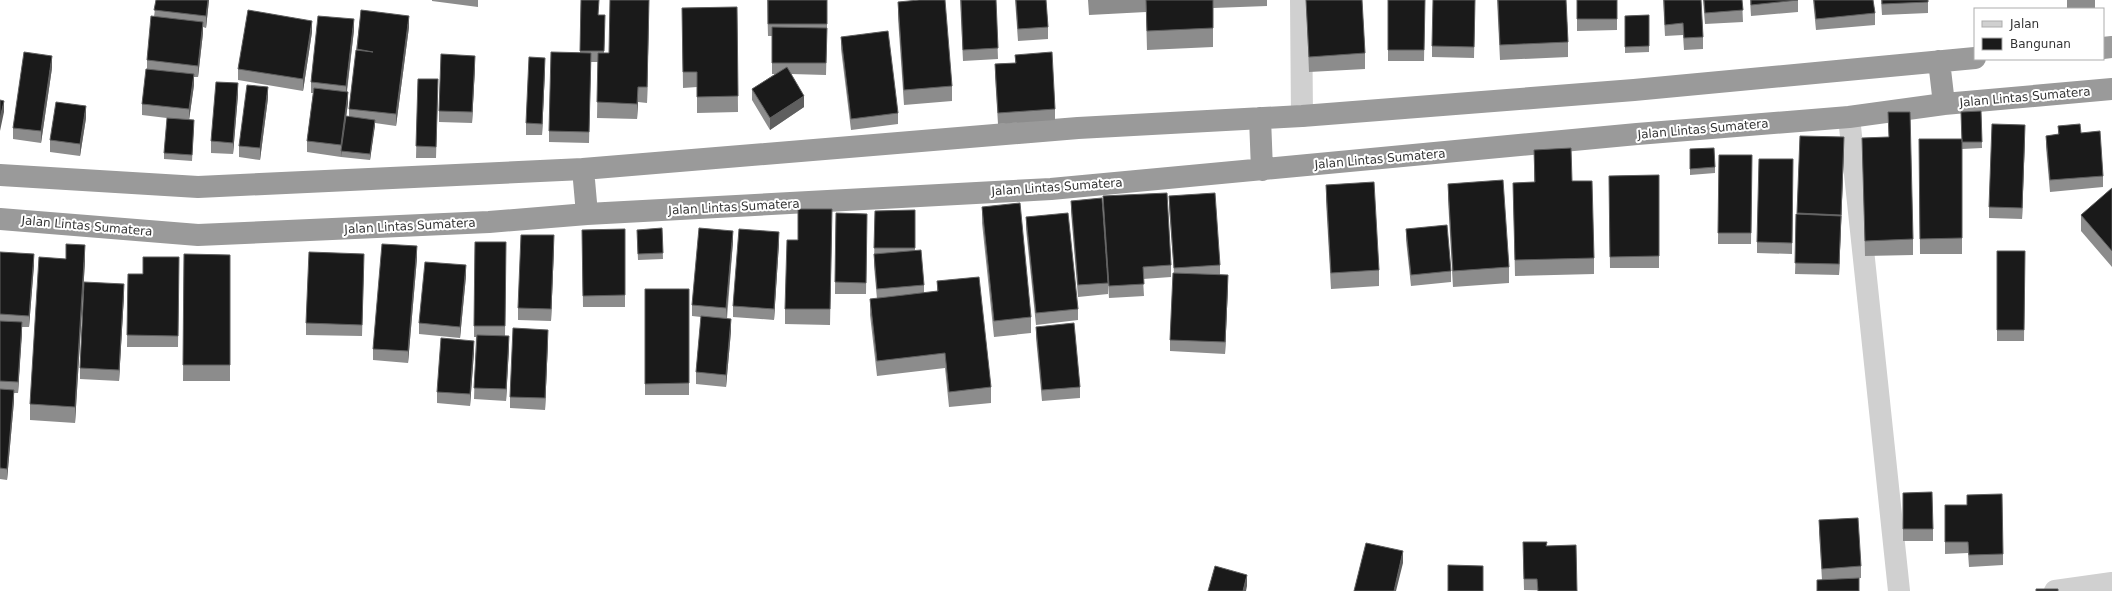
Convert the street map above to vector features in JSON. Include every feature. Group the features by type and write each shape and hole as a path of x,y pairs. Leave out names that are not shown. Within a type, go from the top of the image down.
{"highway":[{"path":"0,175 198,187 582,169 1078,128 1302,116 1626,91 1974,58"},
{"path":"1939,62 1944,104"},
{"name":"Jalan Lintas Sumatera","path":"0,219 198,235 489,222 587,214 1051,189 1644,134 1849,118 1944,104 2112,90"},
{"path":"1260,118 1262,170"},
{"path":"582,169 587,214"}],"street":[{"path":"1301,0 1302,116"},
{"path":"1849,118 1899,591"},
{"path":"2055,591 2112,583"}],"building":[{"path":"156,0 208,0 206,16 154,10"},
{"path":"581,0 599,0 598,15 605,15 604,51 580,51"},
{"path":"610,0 649,0 647,87 638,87 637,104 597,102 598,53 609,53"},
{"path":"768,0 827,0 827,24 768,24"},
{"path":"945,0 952,86 904,90 898,2"},
{"path":"961,0 996,0 998,48 963,50"},
{"path":"1016,0 1046,0 1048,27 1018,29"},
{"path":"1146,0 1213,0 1213,28 1147,31"},
{"path":"1306,0 1362,0 1365,53 1309,57"},
{"path":"1388,0 1425,0 1424,50 1388,50"},
{"path":"1433,0 1475,0 1474,47 1432,46"},
{"path":"1498,0 1566,0 1568,42 1500,45"},
{"path":"1577,0 1617,0 1617,19 1577,19"},
{"path":"1664,0 1701,0 1703,37 1684,38 1683,23 1665,25"},
{"path":"1704,0 1742,0 1743,10 1705,13"},
{"path":"1751,0 1798,0 1751,5"},
{"path":"1814,0 1873,0 1875,13 1816,19"},
{"path":"1882,0 1928,0 1928,2 1882,4"},
{"path":"737,7 738,96 697,97 697,72 683,72 682,8"},
{"path":"248,10 312,21 303,79 238,69"},
{"path":"361,10 409,16 396,114 349,109 356,50 373,52 357,49"},
{"path":"1649,15 1649,46 1625,47 1625,16"},
{"path":"151,16 203,22 198,66 147,60"},
{"path":"318,16 354,19 346,86 311,82"},
{"path":"772,27 827,28 826,63 772,63"},
{"path":"888,31 898,113 851,119 841,37"},
{"path":"24,52 52,56 41,131 13,128"},
{"path":"551,52 591,53 589,132 549,131"},
{"path":"1052,52 1055,109 998,113 995,64 1016,63 1015,55"},
{"path":"441,54 475,56 472,112 439,111"},
{"path":"529,57 545,58 542,124 526,123"},
{"path":"787,67 804,96 770,118 752,89"},
{"path":"146,69 194,74 189,109 142,104"},
{"path":"418,79 438,79 436,147 416,146"},
{"path":"216,82 238,83 233,143 211,141"},
{"path":"247,85 268,87 260,148 239,146"},
{"path":"314,88 348,92 341,145 307,141"},
{"path":"0,100 4,101 0,119"},
{"path":"56,102 86,106 80,144 50,140"},
{"path":"1981,111 1982,142 1962,142 1961,112"},
{"path":"1888,112 1910,112 1913,239 1865,241 1862,138 1889,137"},
{"path":"346,116 375,120 370,154 341,151"},
{"path":"167,118 194,120 192,155 164,153"},
{"path":"1992,124 2025,125 2022,208 1989,207"},
{"path":"2080,124 2081,133 2100,131 2103,176 2050,180 2046,136 2059,134 2058,126"},
{"path":"1800,136 1844,137 1841,215 1797,213"},
{"path":"1919,139 1962,139 1962,238 1920,239"},
{"path":"1571,148 1572,181 1592,181 1594,258 1515,260 1513,183 1535,182 1534,150"},
{"path":"1714,148 1715,167 1690,169 1690,149"},
{"path":"1719,155 1752,155 1751,233 1718,233"},
{"path":"1759,159 1793,159 1792,243 1757,242"},
{"path":"1659,175 1659,256 1610,257 1609,176"},
{"path":"1503,180 1509,267 1453,271 1448,184"},
{"path":"1374,182 1379,270 1331,273 1326,185"},
{"path":"2112,188 2112,251 2081,215"},
{"path":"1167,193 1171,265 1143,267 1144,284 1109,286 1103,196"},
{"path":"1215,193 1220,265 1174,268 1169,196"},
{"path":"1102,198 1108,283 1078,285 1071,201"},
{"path":"1020,203 1031,317 994,321 982,207"},
{"path":"798,209 832,209 830,309 785,309 787,240 798,240"},
{"path":"915,210 915,248 874,248 875,211"},
{"path":"836,213 867,214 866,283 835,282"},
{"path":"1068,213 1078,309 1036,313 1026,217"},
{"path":"1796,214 1841,216 1839,264 1795,263"},
{"path":"1447,225 1451,271 1411,275 1406,229"},
{"path":"662,228 663,253 638,254 637,230"},
{"path":"699,228 733,231 726,308 692,305"},
{"path":"625,229 625,295 583,296 582,230"},
{"path":"739,229 779,232 774,309 733,306"},
{"path":"521,235 554,235 551,309 518,308"},
{"path":"475,242 506,242 505,326 474,326"},
{"path":"66,244 85,245 75,407 30,404 39,257 66,259"},
{"path":"382,244 417,246 408,351 373,349"},
{"path":"921,250 924,285 877,289 874,254"},
{"path":"1997,251 2025,251 2024,330 1997,330"},
{"path":"0,252 34,254 29,316 0,314"},
{"path":"309,252 364,254 362,325 306,323"},
{"path":"184,254 230,255 230,365 183,365"},
{"path":"143,257 179,257 178,336 127,335 128,274 143,274"},
{"path":"425,262 466,265 460,327 419,323"},
{"path":"1173,273 1228,275 1225,342 1170,340"},
{"path":"979,277 991,387 949,392 945,353 877,361 870,299 938,291 937,281"},
{"path":"84,282 124,284 119,370 80,368"},
{"path":"645,289 689,289 689,383 645,384"},
{"path":"701,316 731,319 726,375 696,372"},
{"path":"0,321 22,322 18,382 0,381"},
{"path":"1074,323 1080,387 1042,390 1036,327"},
{"path":"513,328 548,330 545,398 510,397"},
{"path":"477,335 509,336 506,389 474,388"},
{"path":"441,338 474,341 470,394 437,392"},
{"path":"0,389 14,390 7,469 0,468"},
{"path":"1932,492 1933,529 1903,529 1903,493"},
{"path":"2002,494 2003,554 1969,555 1968,542 1945,542 1945,505 1967,505 1967,495"},
{"path":"1858,518 1861,566 1822,569 1819,520"},
{"path":"1523,542 1547,542 1546,546 1576,545 1577,591 1538,591 1537,579 1524,579"},
{"path":"1366,543 1403,551 1394,591 1354,591"},
{"path":"1448,565 1483,566 1483,591 1448,591"},
{"path":"1215,566 1247,575 1243,591 1208,591"},
{"path":"1859,578 1859,591 1817,591 1817,580"},
{"path":"2036,589 2058,589 2058,591 2036,591"}]}
